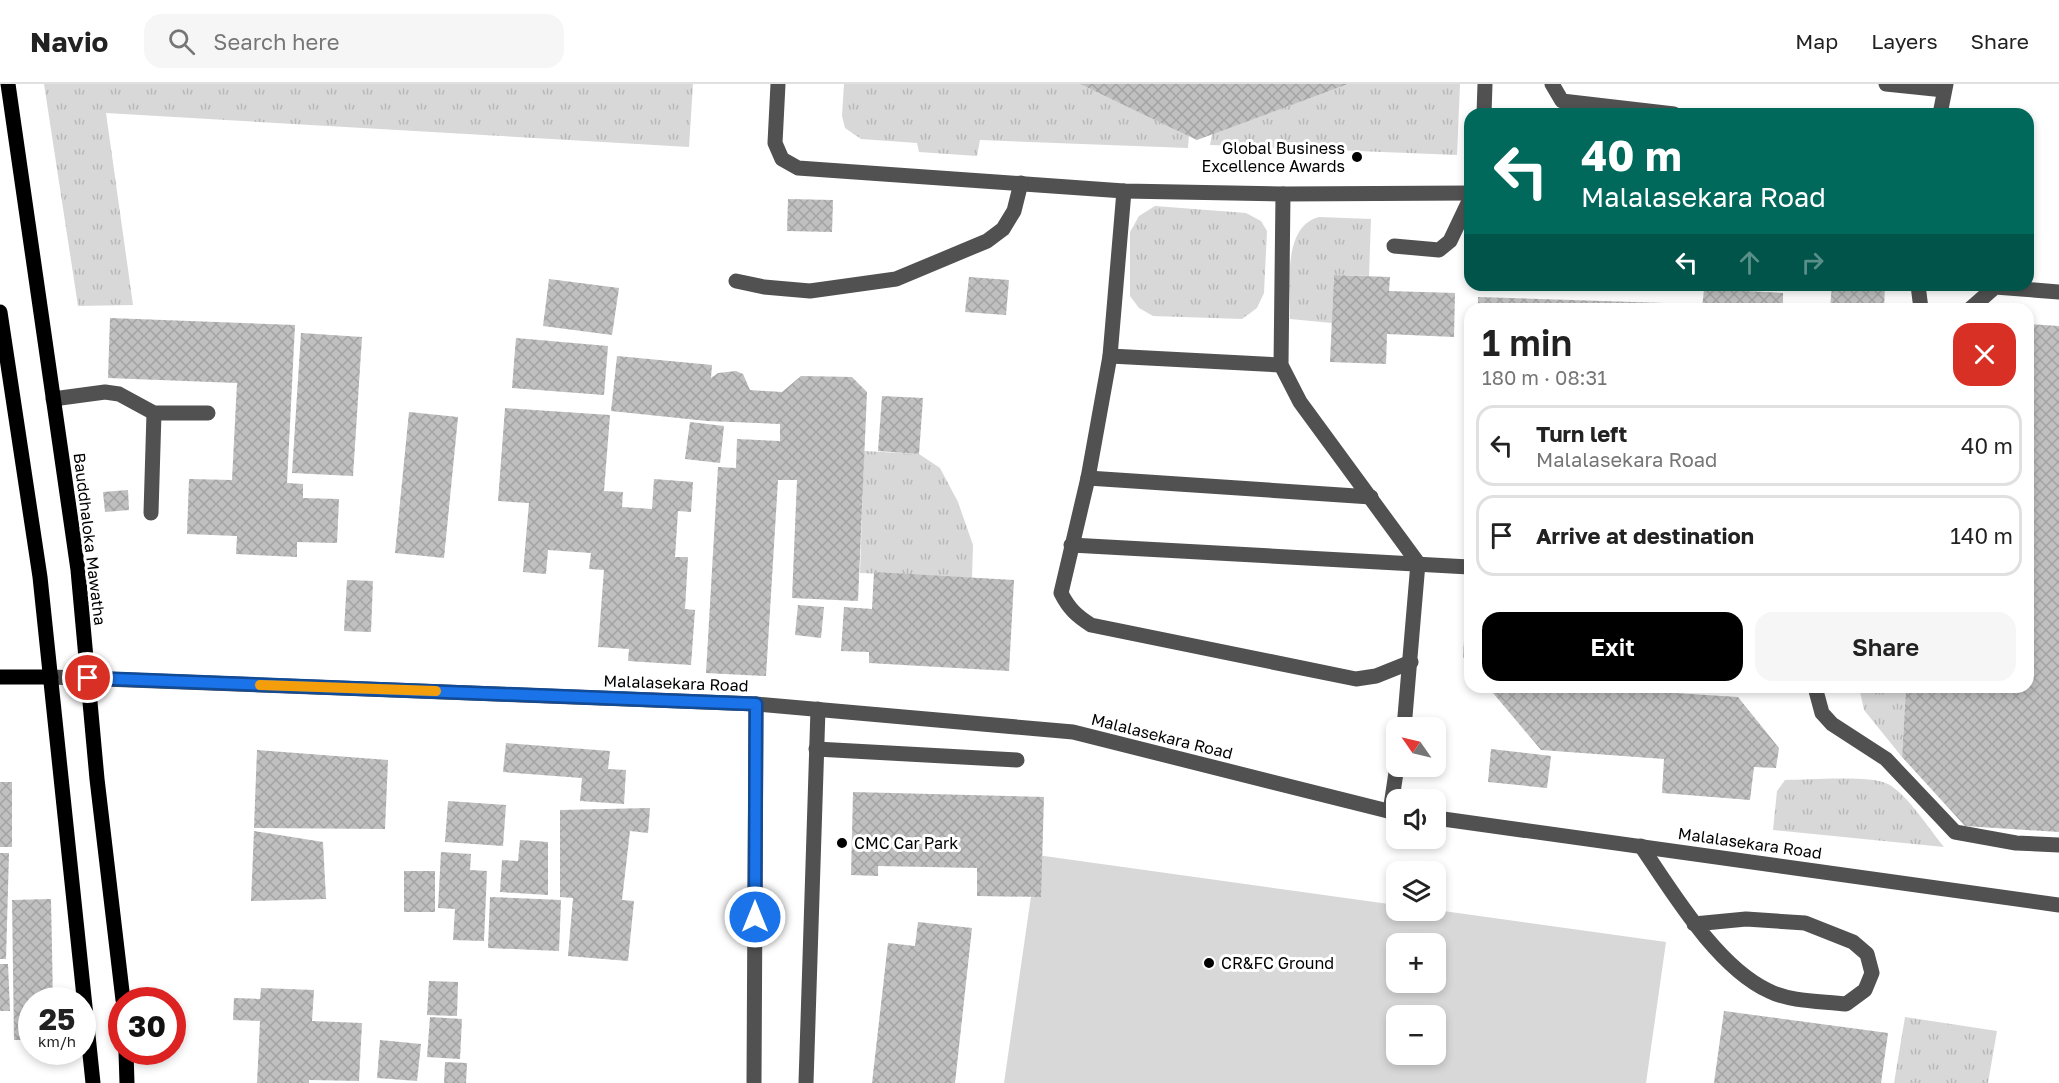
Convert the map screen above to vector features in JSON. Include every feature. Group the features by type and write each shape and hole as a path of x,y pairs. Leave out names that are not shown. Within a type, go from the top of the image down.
{"main road":[{"name":"Bauddhaloka Mawatha","path":"8,84 78,570 122,987"},
{"path":"0,312 40,577 93,1083"},
{"path":"0,677 51,677"},
{"path":"126,1065 127,1083"}],"street":[{"path":"778,84 775,143 782,159 798,168 1125,190 1283,194 1464,192"},
{"path":"1484,108 1485,84"},
{"path":"1552,84 1562,101 1622,108"},
{"path":"1886,84 1945,87 1942,108"},
{"path":"736,281 764,287 810,291 896,279 987,241 1003,229 1014,211 1021,183"},
{"path":"1125,190 1110,356 1088,478 1061,593 1073,614 1091,625 1356,679 1376,676 1411,662"},
{"path":"1283,194 1281,364 1299,402 1418,563 1405,717"},
{"path":"1394,246 1439,250 1450,241 1464,212"},
{"path":"2034,290 2059,292"},
{"path":"1977,303 1990,291"},
{"path":"1110,356 1281,364"},
{"path":"53,399 105,392 119,394 154,413 208,413"},
{"path":"151,513 154,413"},
{"path":"1088,478 1371,497"},
{"path":"1071,545 1464,567"},
{"name":"Malalasekara Road","path":"51,677 756,704 1073,732 1386,811"},
{"path":"1817,693 1822,713 1886,759 1955,832 2016,843 2059,845"},
{"path":"754,1083 756,704"},
{"path":"806,1083 818,709"},
{"path":"816,749 1017,760"},
{"name":"Malalasekara Road","path":"1446,819 2059,905"},
{"path":"1641,846 1694,924 1742,974 1770,992 1846,1004 1865,990 1872,974 1867,954 1853,942 1805,923 1746,919 1694,924"}],"green space":[{"path":"44,84 693,84 689,147 106,113 133,305 78,306"},
{"path":"844,84 1080,84 1189,135 1188,148 980,140 977,156 919,152 917,143 861,139 845,128 842,116"},
{"path":"1348,84 1460,84 1457,155 1210,145 1212,134"},
{"path":"1155,206 1246,213 1261,221 1267,231 1264,293 1257,308 1242,319 1153,316 1139,308 1130,296 1130,232 1139,216"},
{"path":"1319,217 1371,219 1369,276 1334,275 1332,323 1290,319 1293,245 1307,223"},
{"path":"864,451 919,454 940,468 958,502 973,545 972,578 860,573"},
{"path":"1860,693 1906,693 1902,757 1864,710"},
{"path":"1854,779 1880,781 1888,784 1911,804 1944,847 1773,830 1777,791 1785,780"},
{"name":"CR&FC Ground","path":"1037,855 1386,904 1386,921 1446,921 1446,911 1666,942 1646,1083 1004,1083"},
{"path":"1905,1017 1997,1031 1988,1083 1894,1083"}],"building":[{"path":"1080,84 1348,84 1197,140"},
{"path":"788,199 833,200 832,232 787,231"},
{"path":"1334,275 1390,277 1389,291 1455,293 1454,337 1387,334 1386,364 1330,362"},
{"path":"969,277 1009,280 1006,315 965,312"},
{"path":"549,279 619,288 612,335 543,326"},
{"path":"1704,291 1783,293 1783,303 1703,303"},
{"path":"1832,291 1885,291 1884,303 1830,303"},
{"path":"1478,297 1665,303 1478,303"},
{"path":"110,318 295,325 287,483 303,484 303,498 339,499 337,543 297,542 297,557 236,554 237,536 187,534 189,479 232,480 237,383 108,378"},
{"path":"2034,324 2059,326 2059,832 1965,826 1902,757 1906,693 2034,693"},
{"path":"301,333 362,337 353,476 292,473"},
{"path":"516,338 608,346 604,395 512,388"},
{"path":"617,356 712,365 711,378 718,373 736,371 743,374 750,390 782,392 801,376 852,377 867,392 858,601 792,598 797,480 778,480 766,676 706,673 718,467 736,468 737,439 780,441 780,424 707,421 611,411"},
{"path":"882,396 923,398 919,454 878,451"},
{"path":"505,408 610,415 604,491 623,492 622,507 652,509 654,479 693,482 691,512 678,511 675,557 688,557 685,609 695,610 691,665 628,661 629,649 598,647 604,570 589,569 591,553 548,550 546,574 523,572 529,503 498,501"},
{"path":"409,412 458,417 444,558 395,553"},
{"path":"690,422 724,426 720,463 685,459"},
{"path":"128,490 129,510 105,512 103,492"},
{"path":"874,572 1014,580 1009,671 869,663 869,652 841,651 844,607 872,609"},
{"path":"347,580 373,581 371,632 344,631"},
{"path":"798,605 824,607 821,638 795,635"},
{"path":"1493,693 1674,693 1738,697 1779,748 1776,768 1754,767 1750,800 1662,793 1664,759 1541,750"},
{"path":"506,743 610,751 608,769 626,770 624,804 580,801 582,778 503,772"},
{"path":"1491,749 1551,756 1547,788 1488,782"},
{"path":"257,750 388,760 385,829 254,828"},
{"path":"0,782 12,782 12,847 0,847"},
{"path":"853,792 1044,797 1041,897 977,896 977,868 878,866 878,876 851,875"},
{"path":"448,801 506,805 503,846 445,842"},
{"path":"650,808 648,833 630,831 622,900 634,901 628,961 568,956 573,898 560,897 560,810"},
{"path":"254,831 323,842 326,899 251,901"},
{"path":"520,840 548,842 548,895 500,892 502,860 518,861"},
{"path":"441,852 471,854 470,870 487,871 484,941 453,940 455,909 438,908"},
{"path":"0,853 9,853 6,959 0,959"},
{"path":"404,871 435,871 435,912 404,912"},
{"path":"490,897 561,900 559,951 488,948"},
{"path":"51,899 53,987 18,987 18,1040 14,1040 12,900"},
{"path":"918,922 972,928 955,1083 872,1083 888,943 915,946"},
{"path":"0,964 8,964 10,1011 0,1011"},
{"path":"429,981 458,982 457,1016 427,1015"},
{"path":"261,988 314,990 312,1021 362,1023 359,1081 309,1080 309,1083 257,1083 260,1021 233,1020 234,998 260,999"},
{"path":"1724,1011 1888,1033 1881,1083 1714,1083"},
{"path":"430,1017 462,1019 460,1059 427,1057"},
{"path":"380,1040 421,1044 417,1081 377,1078"},
{"path":"445,1062 467,1063 466,1083 444,1083"}],"slow traffic":[{"path":"260,685 436,691"}],"place":[{"name":"Global Business Excellence Awards","path":"1357,157"},
{"name":"CMC Car Park","path":"842,843"},
{"name":"CR&FC Ground","path":"1209,963"}],"route":[{"path":"88,678 756,704 755,917"}]}
